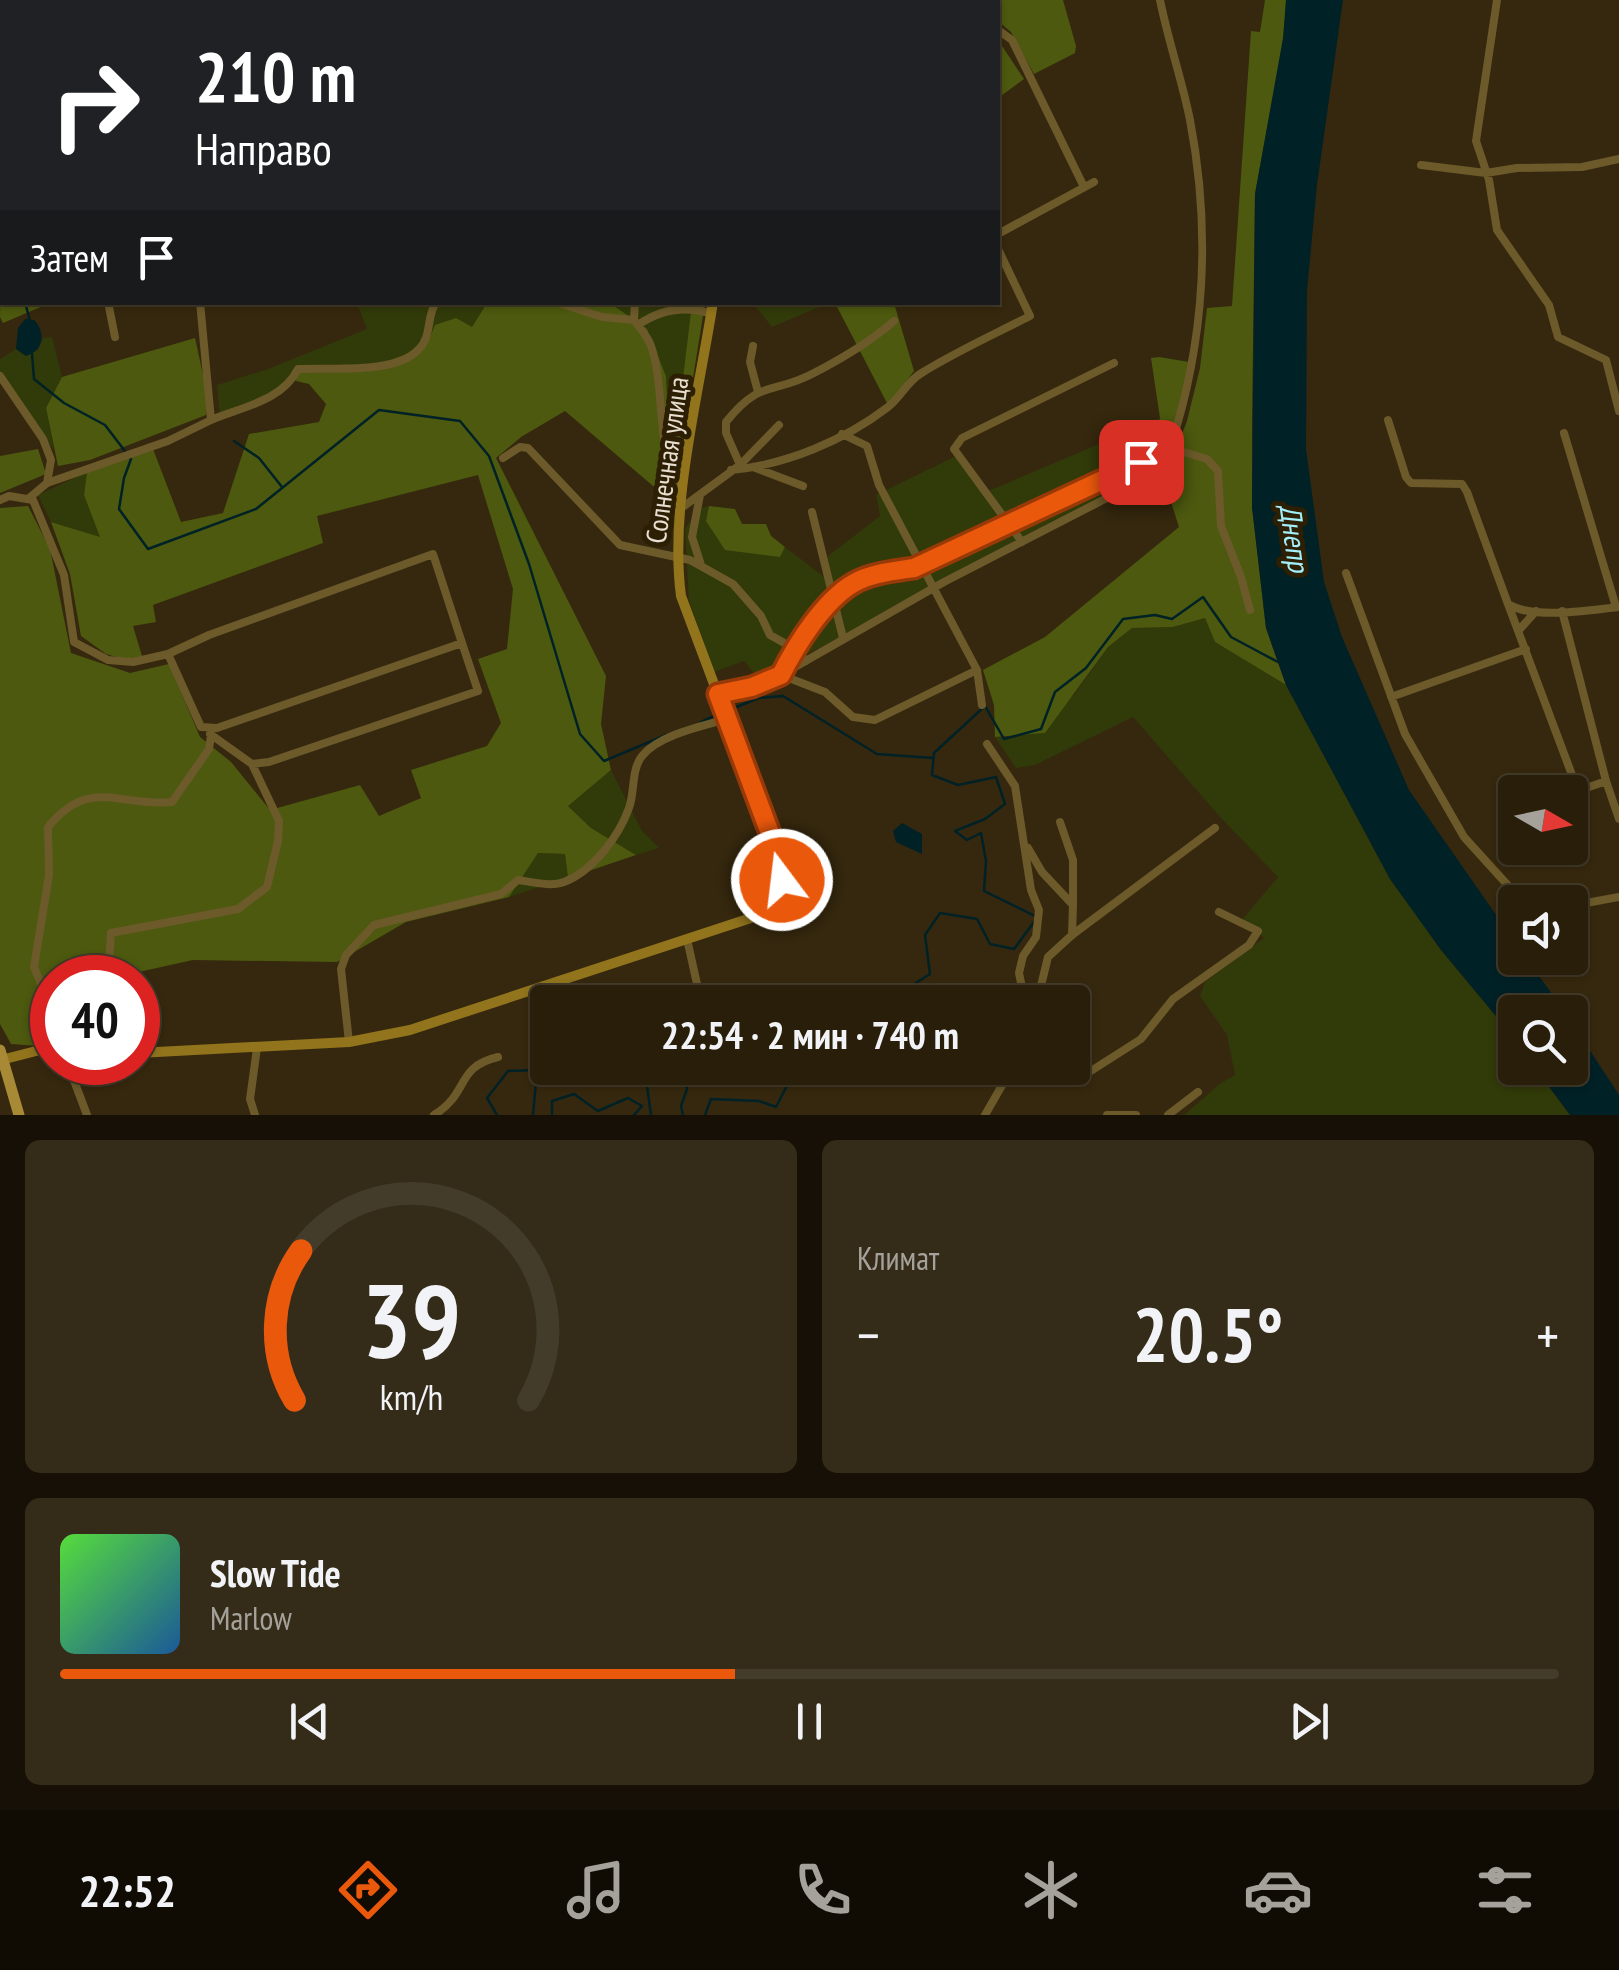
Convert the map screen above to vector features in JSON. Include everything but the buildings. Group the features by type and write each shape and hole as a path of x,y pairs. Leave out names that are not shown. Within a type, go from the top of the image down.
{"main road":[{"path":"2,1055 19,1115"}],"street":[{"path":"718,694 752,687 781,675 932,589 1164,468 1188,394 1202,279 1202,220 1190,120 1160,0"},
{"path":"1497,0 1476,141 1496,230 1549,305 1558,337 1606,360 1619,411"},
{"path":"1000,31 1012,40 1084,187"},
{"path":"1421,164 1486,173 1517,168 1582,167 1619,160"},
{"path":"1000,233 1094,182"},
{"path":"736,468 753,468 813,450 890,406 916,376 1030,316 1000,252"},
{"path":"109,305 114,337"},
{"path":"200,305 210,420"},
{"path":"28,499 47,483 168,441 272,397 290,386 298,369 357,369 396,362 418,351 428,334 433,305"},
{"path":"565,305 636,323 677,308 712,308"},
{"path":"635,305 636,323 650,342 662,390 674,480 683,490"},
{"name":"Солнечная улица","path":"160,1053 349,1042 410,1030 757,916 776,902 782,880 777,852 680,596 675,556 712,308"},
{"path":"736,468 726,422 744,399 810,376 852,354 894,321"},
{"path":"753,346 750,362 758,392"},
{"path":"1022,542 954,449 962,438 1114,363"},
{"path":"0,376 43,439 51,460 47,483"},
{"path":"1388,420 1411,482 1452,482 1462,484 1467,492 1578,791 1606,781"},
{"path":"680,509 736,468 779,425"},
{"path":"1508,604 1520,612 1618,607 1564,433"},
{"path":"842,434 867,446 878,485 976,670 982,705"},
{"path":"503,458 520,447 528,448 620,545 675,556 733,584 761,616 770,635 795,648 806,661"},
{"path":"781,675 795,648 853,584 922,564 1170,448 1207,459 1218,472 1220,526 1250,610"},
{"path":"753,468 803,486"},
{"path":"700,495 692,537 700,565"},
{"path":"0,500 9,496 33,500 64,575 74,642 108,660 133,662 168,654 208,635 433,554 478,691 269,762 252,764"},
{"path":"812,512 843,638"},
{"path":"1346,573 1405,734 1464,836 1508,885"},
{"path":"1519,630 1536,611"},
{"path":"1562,611 1619,818"},
{"path":"201,727 216,728 462,643"},
{"path":"1391,697 1526,649"},
{"path":"110,955 111,932 238,909 267,887 280,821 252,764 201,727 168,654"},
{"path":"781,675 824,692 853,717 875,720 976,670"},
{"path":"349,1042 340,969 346,955 374,925 502,894 518,880 563,883 615,839 630,805 642,756 660,742 727,718"},
{"path":"36,955 49,875 48,827 62,811 93,795 172,802 209,748 211,735"},
{"path":"987,744 1015,786 1031,890 1040,910 1036,937 1023,956 1019,972 1022,985"},
{"path":"1060,822 1074,860 1072,935"},
{"path":"1020,825 1030,854 1073,906"},
{"path":"1041,985 1048,957 1072,935 1215,828"},
{"path":"1588,903 1619,897"},
{"path":"1090,1072 1142,1039 1174,998 1250,946 1258,931 1219,912"},
{"path":"688,939 697,985"},
{"path":"255,1115 250,1098 258,1048"},
{"path":"2,1055 30,1051"},
{"path":"434,1115 461,1090 469,1068 498,1057"},
{"path":"76,1085 87,1115"},
{"path":"985,1115 1002,1085"},
{"path":"1168,1115 1198,1092"},
{"path":"1107,1115 1136,1115"}],"green space":[{"path":"1000,0 1063,0 1075,53 1034,74 1011,32 1000,23"},
{"path":"1265,0 1286,0 1284,38 1255,194 1252,507 1266,628 1286,685 1215,642 1205,618 1173,627 1132,628 1108,647 1045,733 995,737 994,705 983,670 1045,637 1179,527 1164,480 1187,421 1200,368 1207,308 1232,306 1251,31 1260,32"},
{"path":"1000,43 1024,79 1000,97"},
{"path":"0,305 43,306 3,323"},
{"path":"358,305 486,305 472,327 435,325 425,347 408,358 360,368 298,371 296,381 220,416 217,385 367,329"},
{"path":"486,305 613,305 647,329 666,376 669,435 676,436 692,305 705,305 673,503 565,411 521,437 496,458 606,676 601,724 611,770 568,806 591,828 636,855 568,878 565,854 538,853 509,897 406,922 337,962 193,960 160,967 160,955 30,955 30,1045 11,1044 0,1024 0,508 28,506 50,549 71,653 130,673 169,664 200,737 231,762 270,810 360,785 379,816 421,798 411,770 487,746 501,723 478,659 507,649 513,589 478,475 317,516 323,543 153,605 156,622 133,626 142,656 134,662 106,654 81,636 70,574 51,522 100,537 84,495 87,472 153,449 181,522 223,513 249,434 319,422 326,404 309,384 296,381 297,371 360,368 408,358 425,347 435,325 456,318 472,327"},
{"path":"613,305 692,305 676,436 669,436 666,376 647,330"},
{"path":"755,305 824,305 772,327"},
{"path":"836,305 895,305 914,371 888,405"},
{"path":"52,337 62,377 46,408 54,450 0,372 0,359 16,349 26,356 38,350 43,338"},
{"path":"195,338 207,393 206,415 90,460 58,466 46,408 62,377"},
{"path":"1151,358 1189,362 1168,449 1152,444 1160,418"},
{"path":"1160,418 1152,444 1168,449 1163,470 759,679 744,661 714,672 689,601 685,529 698,509 709,506 706,521 780,557 785,547 823,576 828,556 880,516 876,495 960,454 986,492"},
{"path":"38,449 46,474 0,493 0,456"},
{"path":"87,472 84,495 101,538 51,522 38,495"},
{"path":"709,506 735,509 742,524 766,524 771,536 785,547 780,557 725,550 706,521"},
{"path":"1205,618 1215,642 1286,685 1390,879 1441,950 1498,1019 1498,1085 1548,1085 1570,1115 1184,1115 1235,1075 1227,1035 1200,996 1205,982 1264,938 1242,920 1278,877 1133,717 1035,765 1016,768 995,737 1014,738 1074,695 1108,647 1132,628 1173,627"},
{"path":"611,770 642,831 659,848 636,855 591,828 567,805"},
{"path":"537,853 565,854 568,878 509,897"}],"water":[{"name":"Днепр","path":"1286,0 1343,0 1317,185 1307,291 1306,449 1324,582 1342,637 1409,790 1498,918 1498,975 1538,975 1553,995 1498,995 1498,1019 1441,950 1390,879 1286,685 1266,628 1252,507 1255,194 1283,38"},
{"path":"25,319 34,320 41,335 40,346 26,356 16,349 18,328"},
{"path":"902,823 922,834 922,854 896,842 893,831"},
{"path":"1588,1048 1619,1095 1619,1115 1570,1115 1548,1085 1588,1085"}],"waterway":[{"path":"26,305 30,321"},
{"path":"32,354 34,379 64,403 105,425 131,459 119,509 148,549 256,509 379,410 460,421 489,456 529,564 580,734 604,761 666,735"},
{"path":"234,441 259,458 282,487"},
{"path":"1035,916 984,891 986,861 981,833 967,840 955,831 985,819 1005,804 996,777 958,785 932,775 934,753 985,706 1004,739 1041,729 1055,692 1086,668 1123,619 1155,615 1172,619 1203,597 1231,637 1278,662"},
{"path":"729,710 759,698 783,696 877,754 933,758"},
{"path":"701,722 721,713"},
{"path":"913,985 930,974 925,935 940,913 977,919 990,944 1014,949 1034,922"},
{"path":"497,1115 487,1098 508,1071 537,1070 533,1115"},
{"path":"648,1085 651,1115"},
{"path":"683,1115 686,1085"},
{"path":"705,1115 711,1099 759,1101 776,1107 787,1085"},
{"path":"552,1115 552,1101 574,1094 598,1111 628,1098 642,1106 634,1115"}],"route":[{"path":"782,880 777,852 718,694 752,687 781,675 792,652 821,613 853,584 914,568 1141,462"}]}
